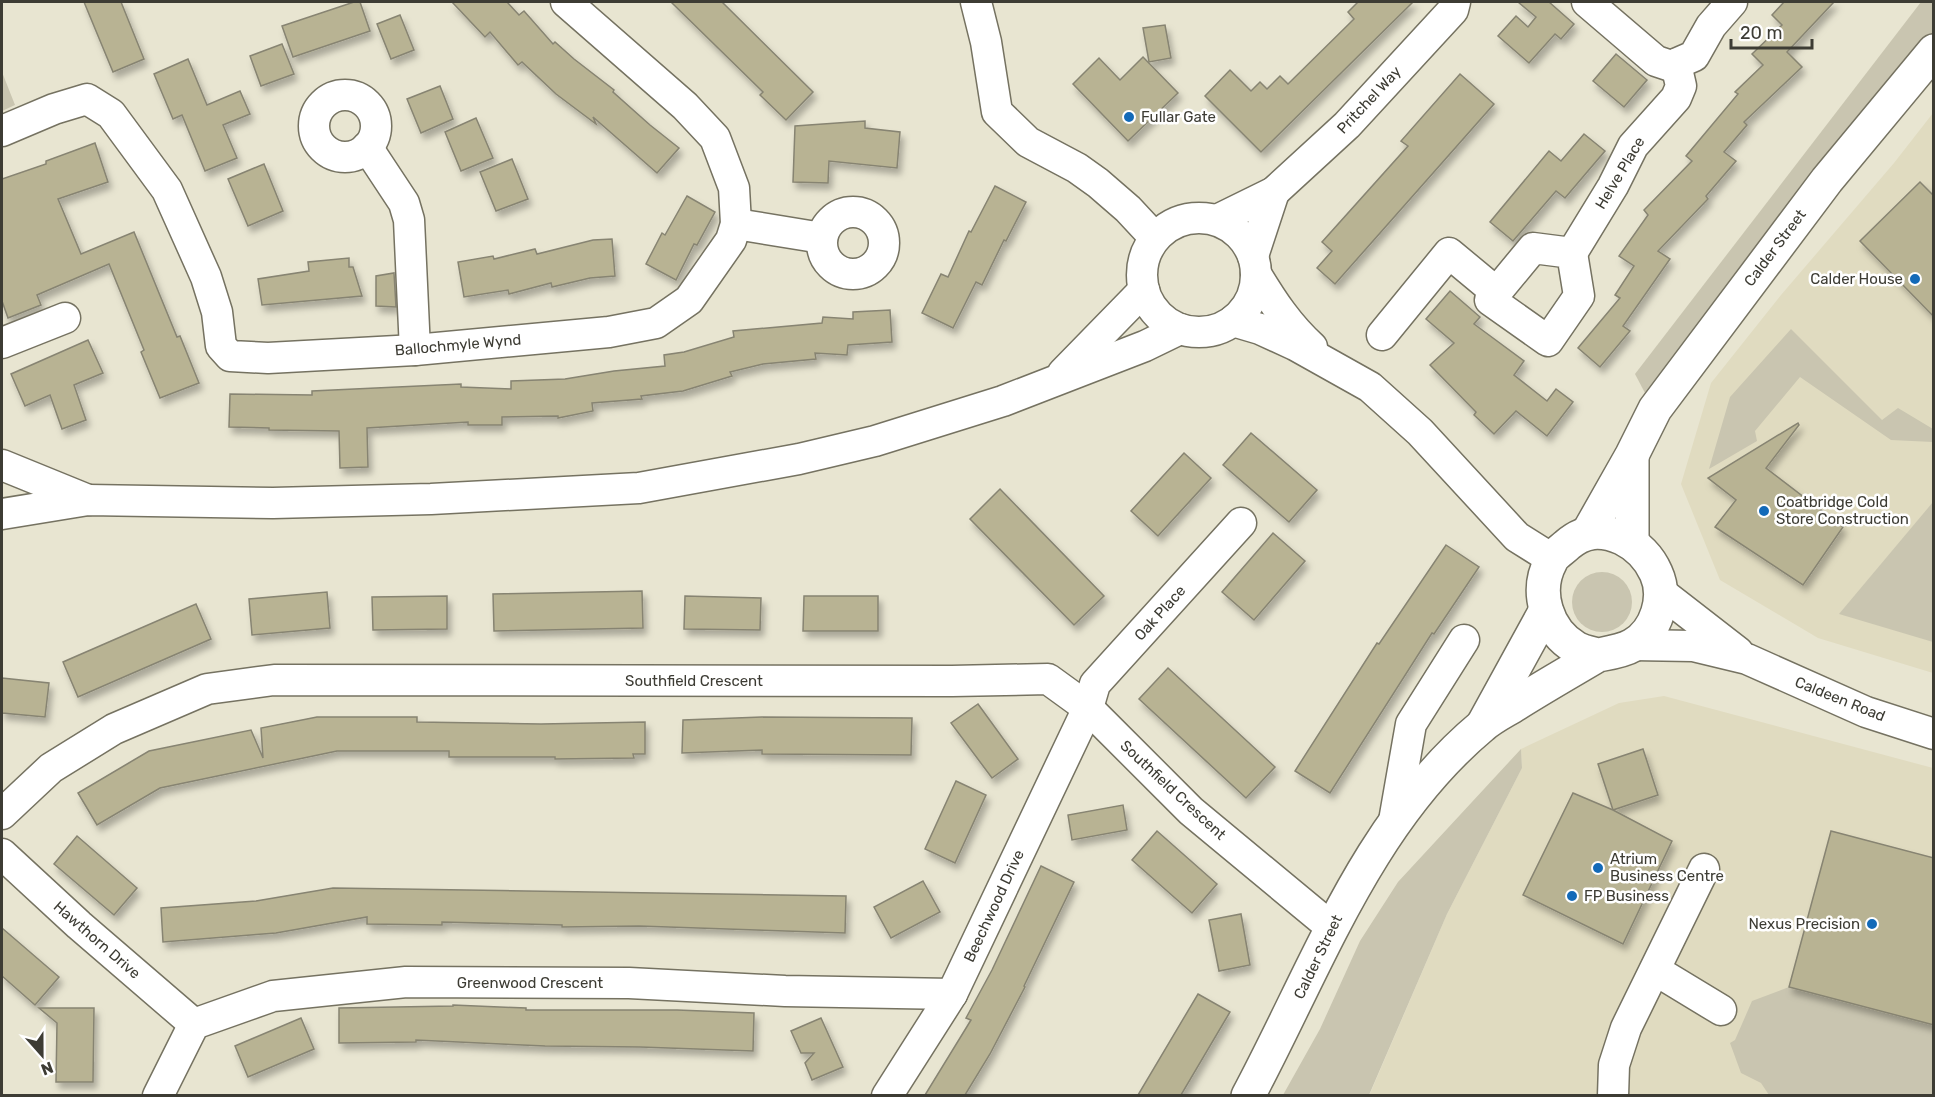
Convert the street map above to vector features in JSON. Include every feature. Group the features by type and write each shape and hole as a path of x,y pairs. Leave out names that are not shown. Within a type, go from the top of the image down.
{"main road":[{"name":"Calder Street","path":"1551,558 1576,538 1589,531 1632,456 1655,410 1827,180 1934,51"},
{"name":"Calder Street","path":"1632,456 1632,543"},
{"path":"1589,531 1616,535 1632,543 1648,557 1657,575 1662,593 1658,614 1648,632 1633,645"},
{"path":"1551,558 1544,593 1546,610 1552,627 1578,650 1598,655"},
{"name":"Calder Street","path":"1483,724 1546,610"},
{"name":"Calder Street","path":"1248,1095 1279,1038 1331,927 1394,821 1427,778 1483,724 1598,655 1633,645"}],"street":[{"name":"Ballochmyle Wynd","path":"2,132 54,109 87,99 111,114 166,190 206,277 218,312 221,346 230,356 268,358 415,350 609,332 656,323 689,300 731,240 736,224 734,188 715,138 685,106 566,2"},
{"path":"976,2 986,42 997,112 1028,142 1077,168 1098,183 1128,209 1155,238"},
{"name":"Pritchel Way","path":"1217,220 1274,192 1347,125 1453,10 1455,2"},
{"path":"1587,2 1656,61 1671,66 1694,56 1711,26 1732,2"},
{"name":"Helve Place","path":"1572,253 1613,186 1633,146 1676,98 1681,86 1676,64"},
{"path":"367,147 404,202 408,220 415,350"},
{"name":"Pritchel Way","path":"1255,265 1274,192"},
{"path":"1255,265 1254,291 1246,307 1233,321 1217,329 1199,332 1180,329 1164,320 1151,307 1144,290 1142,272 1146,254 1155,238 1167,227 1183,219 1200,217 1217,220 1232,228 1245,240 1276,307 1299,334 1335,366"},
{"path":"736,224 822,238"},
{"path":"1533,249 1572,253 1579,296 1548,341 1490,300 1533,249"},
{"path":"1382,335 1449,253 1496,292"},
{"path":"1055,381 1144,290"},
{"path":"2,343 64,318"},
{"path":"1233,321 1260,329 1335,366 1370,387 1420,432 1517,537 1551,558"},
{"path":"2,514 88,500 296,502 430,500 639,488 799,459 875,441 1003,401 1145,346 1180,329"},
{"path":"2,472 88,500"},
{"name":"Oak Place","path":"1088,708 1095,684 1241,524"},
{"name":"Caldeen Road","path":"1662,593 1747,659"},
{"name":"Calder Street","path":"1394,821 1411,724 1464,640"},
{"name":"Caldeen Road","path":"1633,645 1693,646 1747,659 1866,712 1934,734"},
{"name":"Southfield Crescent","path":"2,814 51,768 114,729 207,688 274,680 952,681 1048,679 1088,708 1191,811 1331,927"},
{"name":"Beechwood Drive","path":"887,1095 952,994 1088,708"},
{"name":"Hawthorn Drive","path":"2,854 79,925 194,1024"},
{"path":"1613,1095 1614,1065 1626,1029 1704,869"},
{"path":"1655,970 1721,1010"},
{"name":"Greenwood Crescent","path":"194,1024 273,996 406,982 629,983 785,991 952,994"},
{"path":"158,1095 194,1024"}],"shaded area":[{"path":"1921,2 1933,2 1933,35 1645,393 1635,374"},
{"path":"2,72 15,105 2,111"},
{"path":"1933,113 1933,673 1818,638 1720,580 1681,484 1711,383 1781,295 1894,163"},
{"path":"1791,329 1882,420 1898,408 1933,429 1933,442 1891,440 1800,377 1755,431 1757,441 1709,469 1730,397"},
{"path":"1933,502 1933,642 1839,614"},
{"path":"1596,572 1608,572 1619,577 1627,585 1632,602 1630,614 1619,627 1608,632 1596,632 1585,627 1577,619 1572,608 1572,596 1577,585 1585,577"},
{"path":"1664,696 1933,768 1933,1095 1369,1096 1447,914 1522,768 1521,749 1619,703"},
{"path":"1521,749 1522,768 1447,914 1369,1095 1283,1095 1320,1029 1360,941 1398,882"},
{"path":"1789,987 1933,1025 1933,1095 1769,1095 1761,1083 1741,1073 1730,1043 1735,1040 1752,1001"}],"building":[{"path":"84,2 121,2 144,59 113,72"},
{"path":"360,2 370,31 293,57 282,26"},
{"path":"452,2 507,2 519,15 524,11 553,44 555,42 614,90 613,92 679,148 657,173 593,117 596,124 556,94 522,62 518,65 490,32 485,37"},
{"path":"671,2 722,2 813,92 786,120 760,95 763,92"},
{"path":"1358,2 1413,2 1261,152 1205,96 1230,70 1251,91 1260,82 1267,89 1280,76 1288,84 1354,19 1348,12"},
{"path":"1518,2 1549,2 1574,24 1561,39 1555,34 1529,63 1498,36 1516,16 1528,27 1536,17"},
{"path":"1784,2 1834,2 1787,52 1802,67 1744,122 1747,125 1724,152 1736,161 1706,196 1708,199 1658,251 1670,259 1623,326 1630,331 1600,367 1578,348 1620,298 1615,295 1634,266 1619,256 1648,215 1644,210 1692,161 1686,156 1738,94 1735,92 1763,65 1752,54 1782,25 1772,15"},
{"path":"400,15 414,50 391,59 377,24"},
{"path":"1165,25 1171,58 1149,62 1143,28"},
{"path":"282,44 294,74 261,86 250,56"},
{"path":"1616,54 1647,80 1624,107 1593,81"},
{"name":"Fullar Gate","path":"1143,57 1178,93 1128,141 1073,84 1099,58 1120,80"},
{"path":"188,59 207,105 240,91 250,114 223,125 237,158 205,171 182,115 173,119 154,74"},
{"path":"1460,74 1494,104 1335,284 1317,268 1332,251 1322,242 1408,146 1401,141"},
{"path":"440,86 453,119 421,133 407,99"},
{"path":"476,118 493,158 461,171 445,132"},
{"path":"865,121 865,128 900,132 897,168 829,161 828,183 793,182 795,126"},
{"path":"1584,134 1605,151 1565,198 1556,191 1513,241 1490,222 1549,151 1561,161"},
{"path":"95,143 108,182 58,199 81,254 134,232 177,337 180,336 199,383 160,398 141,352 144,350 109,264 37,295 41,305 8,318 2,301 2,179 46,164 46,161"},
{"path":"512,159 528,199 496,211 480,172"},
{"path":"264,164 283,211 248,226 228,179"},
{"name":"Calder House","path":"1920,182 1934,196 1934,317 1860,241"},
{"path":"995,186 1026,202 982,285 976,282 953,328 922,313 941,274 948,277 969,231 971,232"},
{"path":"687,196 715,212 697,245 694,244 676,280 646,264 662,233 665,235"},
{"path":"612,239 615,276 590,278 552,287 551,283 509,294 508,290 464,297 458,262 493,256 494,259 535,249 537,254 593,240"},
{"path":"349,258 349,267 353,267 362,296 262,305 258,279 309,271 308,262"},
{"path":"394,273 396,307 376,306 376,276"},
{"path":"1450,291 1480,317 1474,324 1524,361 1514,375 1547,401 1556,389 1573,402 1547,436 1516,411 1494,434 1430,365 1454,343 1426,319"},
{"path":"890,310 892,342 848,345 847,355 815,353 816,359 763,364 730,372 732,376 683,391 641,396 642,399 592,403 593,411 558,418 558,416 502,417 502,425 468,425 468,422 367,428 368,467 340,468 339,431 229,427 230,394 312,395 312,391 461,384 461,387 511,389 511,381 565,379 665,366 664,355 684,352 734,337 733,331 822,323 823,317 853,319 853,312"},
{"path":"88,340 103,373 74,385 86,420 62,429 50,395 25,406 11,374"},
{"path":"1798,423 1799,425 1766,468 1843,527 1803,585 1715,527 1736,500 1708,478"},
{"path":"1251,433 1317,490 1289,522 1223,465"},
{"path":"1184,453 1211,478 1158,536 1131,511"},
{"path":"1000,489 1104,596 1074,625 970,519"},
{"path":"1273,533 1305,561 1254,620 1222,592"},
{"path":"1446,545 1479,567 1434,634 1432,633 1330,793 1295,771 1377,643 1379,644"},
{"path":"642,591 643,628 494,631 493,594"},
{"path":"327,592 330,628 252,635 249,599"},
{"path":"447,596 447,629 373,630 372,597"},
{"path":"685,596 761,598 760,630 684,629"},
{"path":"804,596 878,596 878,631 803,631"},
{"path":"196,604 211,639 78,697 63,662"},
{"path":"1168,668 1275,767 1246,798 1139,699"},
{"path":"2,678 49,683 45,717 2,713"},
{"path":"978,704 1018,759 992,778 951,723"},
{"path":"317,717 417,717 417,722 541,724 645,722 645,754 633,754 634,758 555,759 555,757 449,757 449,751 337,751 160,788 97,825 78,793 149,751 251,730 263,758 261,728"},
{"path":"762,717 912,718 911,755 762,754 762,750 682,753 683,720"},
{"path":"1643,749 1658,795 1613,810 1598,764"},
{"path":"956,781 986,795 955,863 925,849"},
{"name":"Atrium Business Centre","path":"1573,793 1613,810 1672,841 1623,944 1523,895"},
{"path":"1123,805 1127,830 1072,840 1068,815"},
{"path":"1157,831 1217,884 1192,913 1132,860"},
{"path":"1831,831 1934,858 1934,1025 1789,987"},
{"path":"77,836 137,888 114,915 54,864"},
{"path":"1041,866 1074,882 1025,987 990,1054 965,1095 925,1095 971,1020 966,1018 992,970"},
{"path":"923,881 940,912 891,938 874,907"},
{"path":"333,888 846,896 845,933 442,922 442,925 367,924 367,917 276,933 163,942 161,908 256,901"},
{"path":"1241,914 1250,965 1219,971 1209,920"},
{"path":"2,928 59,977 35,1005 2,976"},
{"path":"1198,994 1230,1012 1181,1095 1138,1095"},
{"path":"453,1005 526,1008 526,1010 677,1010 754,1013 753,1051 416,1040 416,1042 339,1043 339,1008"},
{"path":"39,1008 94,1008 93,1082 56,1082 57,1023"},
{"path":"301,1018 314,1049 248,1077 235,1046"},
{"path":"821,1018 843,1067 812,1080 805,1063 814,1053 801,1053 791,1031"}],"place":[{"name":"Fullar Gate","path":"1129,117"},
{"name":"Calder House","path":"1915,279"},
{"name":"Coatbridge Cold Store Construction","path":"1764,511"},
{"name":"Atrium Business Centre","path":"1598,868"},
{"name":"FP Business","path":"1572,896"},
{"name":"Nexus Precision","path":"1872,924"}]}
